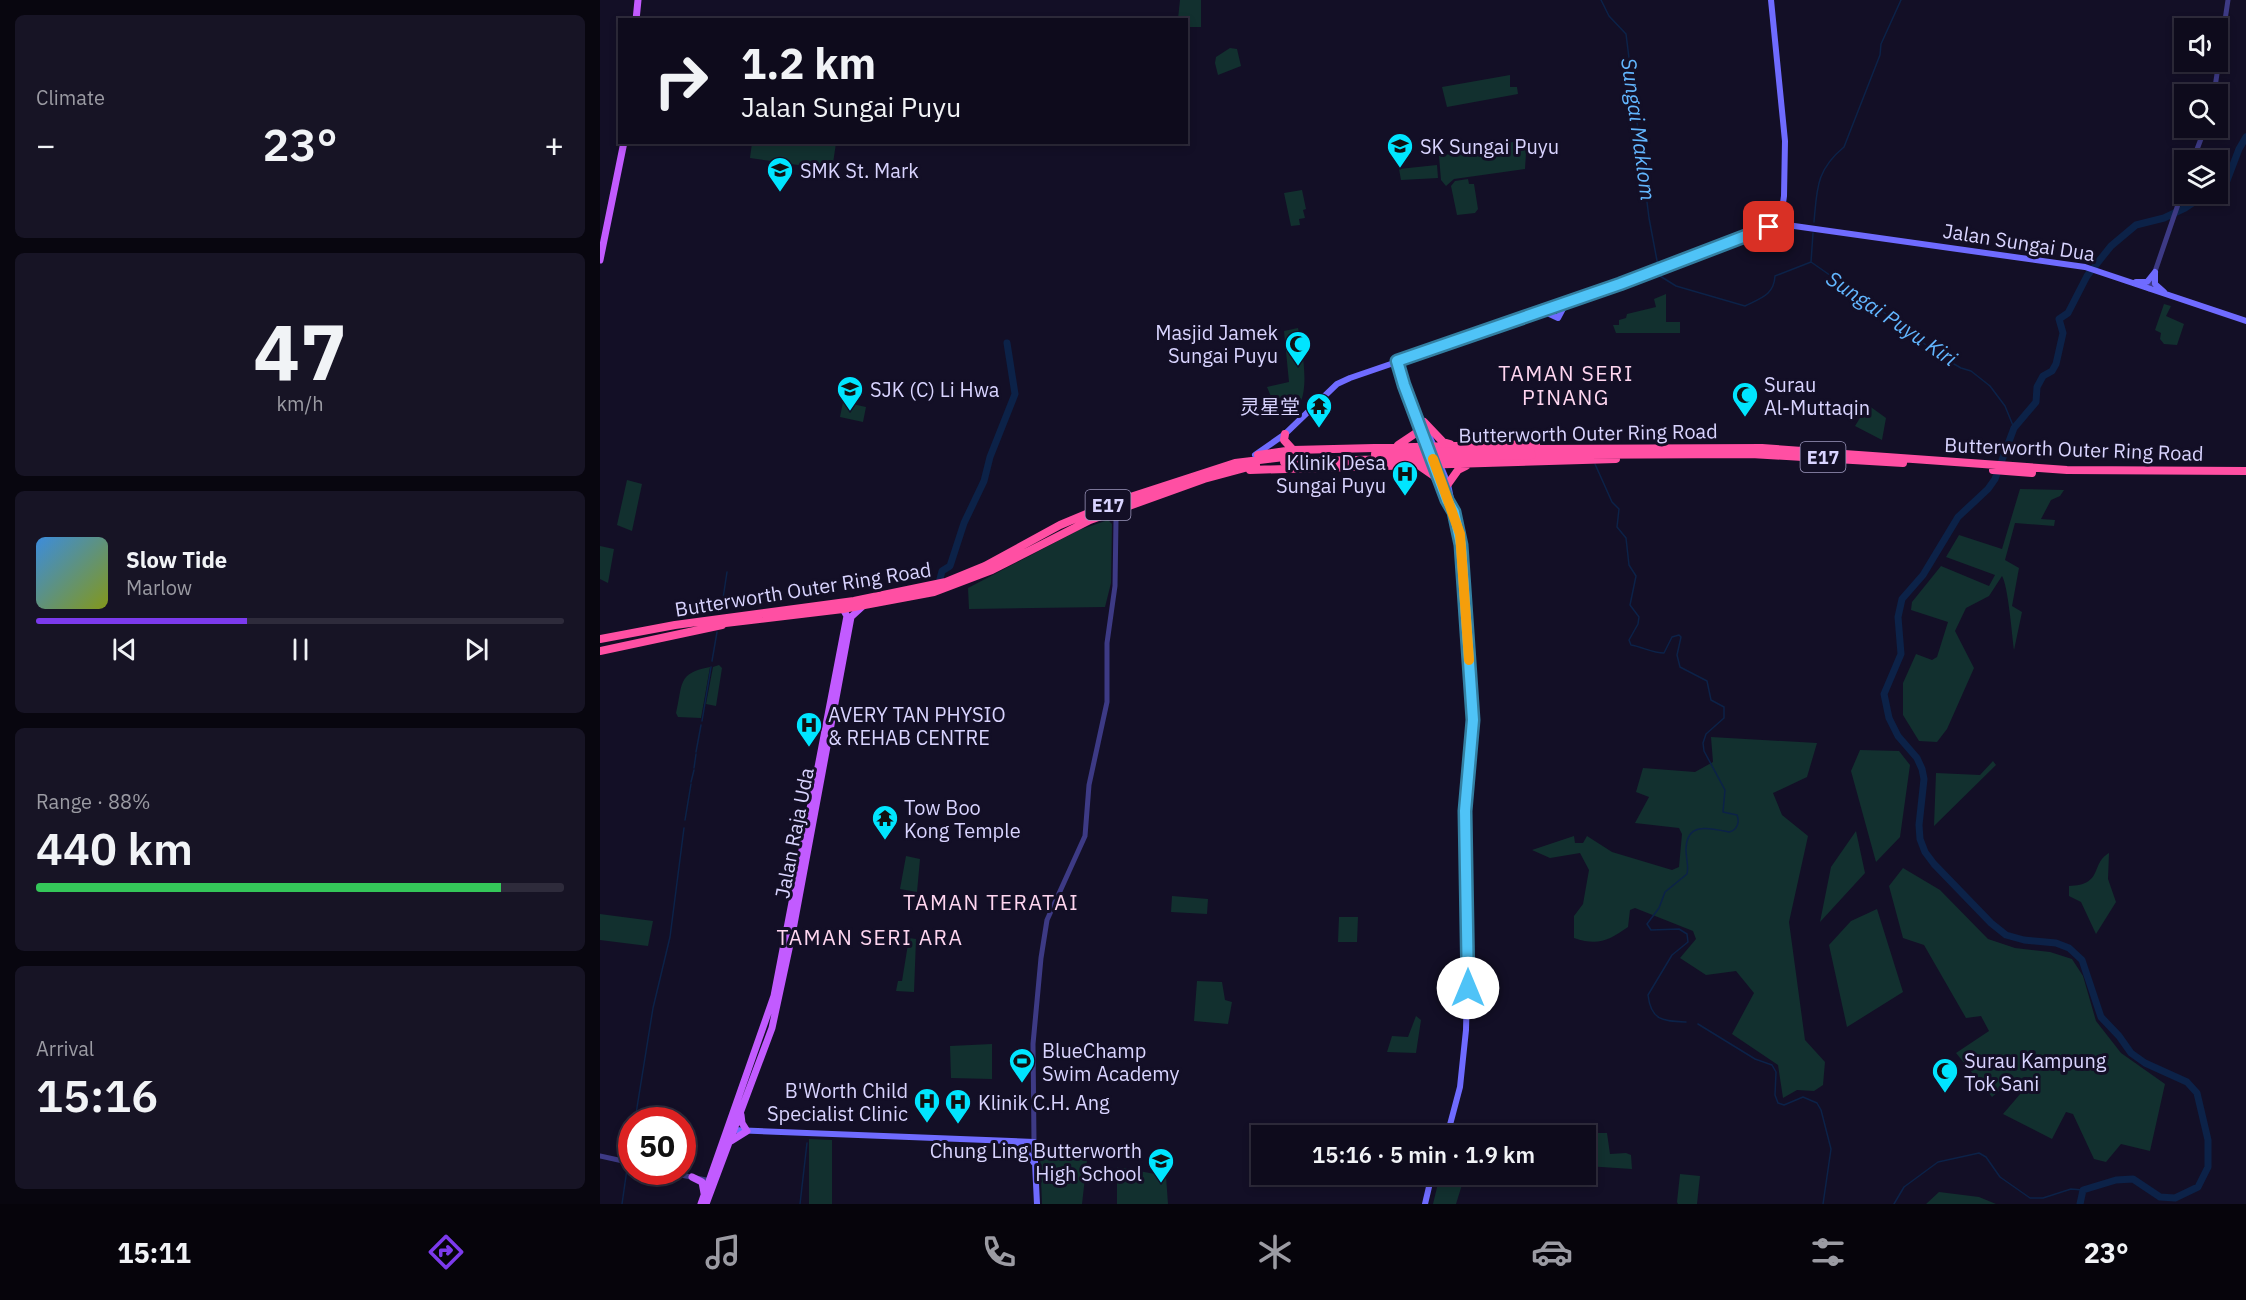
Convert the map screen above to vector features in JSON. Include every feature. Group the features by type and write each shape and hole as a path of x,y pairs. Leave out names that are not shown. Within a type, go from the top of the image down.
{"highway":[{"path":"1394,447 1416,433 1421,423 1443,442 1461,446"},
{"path":"1285,434 1284,440 1293,450"},
{"path":"1240,462 1255,455 1293,450 1394,447 1606,443 1654,444 1675,450"},
{"path":"1461,446 1453,455 1456,462 1462,465"},
{"path":"1406,447 1416,452 1417,455 1412,465"},
{"name":"Butterworth Outer Ring Road","path":"600,637 732,613 795,609 886,596 946,582 985,567 1060,525 1092,511 1204,472 1240,462 1531,452 1762,448 2068,472 2246,476"},
{"path":"1219,475 1282,468 1596,460 1675,450"},
{"name":"Butterworth Outer Ring Road","path":"600,644 675,630 843,609 934,592 966,582 1063,532 1128,506 1219,475 1284,459"},
{"path":"1412,465 1434,476 1446,488 1458,470 1473,464"},
{"name":"Butterworth Outer Ring Road","path":"2068,472 2246,471"},
{"path":"600,651 739,622"}],"main road":[{"path":"636,18 638,0"},
{"path":"1771,0 1785,141 1783,211 1780,224"},
{"path":"600,260 624,144"},
{"path":"1783,211 1794,224"},
{"path":"1255,455 1285,434 1337,384 1566,303 1757,231 1770,225 1783,211"},
{"name":"Jalan Sungai Dua","path":"1757,231 1780,224 1794,224 2085,267 2246,321"},
{"path":"2127,281 2147,282 2155,273"},
{"path":"2155,273 2155,284 2168,295"},
{"path":"1543,311 1558,318 1566,303"},
{"path":"1401,360 1401,376 1438,465 1453,510 1461,545 1473,733 1465,811 1468,949 1466,1030 1460,1087 1450,1125"},
{"path":"1387,365 1401,376"},
{"name":"Jalan Raja Uda","path":"706,1204 776,998 851,617 862,606"},
{"name":"Jalan Raja Uda","path":"701,1204 729,1143 731,1130 741,1114 772,1028 847,616 843,609"},
{"path":"741,1114 742,1123 747,1131"},
{"path":"731,1130 1034,1142 1037,1204"},
{"path":"729,1143 747,1131"},
{"path":"1013,1141 1021,1144 1036,1166"},
{"path":"696,1179 702,1182 704,1196"},
{"path":"1425,1204 1429,1185"}],"street":[{"path":"2215,84 2228,0"},
{"path":"2149,289 2178,204"},
{"path":"1034,1142 1033,1044 1041,958 1047,920 1081,846 1086,825 1089,785 1107,702 1107,643 1115,586 1116,520 1128,506"},
{"path":"1110,513 1116,520"},
{"path":"600,1156 618,1160"},
{"path":"696,1178 713,1181"}],"green space":[{"path":"1180,0 1201,0 1201,27 1188,27 1188,18 1178,18"},
{"path":"1230,48 1237,49 1241,66 1218,75 1216,57"},
{"path":"1510,75 1510,87 1517,87 1518,94 1447,107 1442,87"},
{"path":"1528,139 1529,152 1526,153 1525,169 1454,179 1446,186 1441,180 1439,156"},
{"path":"752,144 836,144 832,170 750,158"},
{"path":"1437,165 1438,178 1401,180 1399,169"},
{"path":"1468,179 1469,184 1474,184 1478,209 1475,213 1457,215 1451,186 1455,181"},
{"path":"1302,190 1306,209 1303,210 1305,218 1299,219 1300,225 1291,226 1284,193"},
{"path":"1666,294 1666,322 1680,322 1680,333 1616,333 1613,325 1619,325 1619,320 1626,318 1627,314 1656,307 1654,299"},
{"path":"2164,304 2171,306 2166,316 2184,324 2177,345 2164,344 2160,339 2161,333 2155,330"},
{"path":"1298,328 1304,386 1298,406 1292,411 1290,402 1275,406 1267,387 1289,382 1284,331"},
{"path":"843,402 866,407 863,422 840,417"},
{"path":"1868,405 1886,418 1882,440 1855,426"},
{"path":"627,480 642,484 632,531 617,525"},
{"path":"2020,489 2064,490 2060,496 2051,500 2041,519 2055,520 2054,526 2015,523 2005,560 2019,568 2012,606 2022,612 2014,650 2008,599 2002,576 1989,596 1966,608 1955,631 1974,668 1947,729 1937,742 1919,741 1903,715 1903,683 1916,654 1932,660 1937,657 1948,622 1911,610 1912,602 1941,566 1989,586 1995,575 1946,557 1959,535 2002,549"},
{"path":"1108,520 1112,524 1111,583 1105,607 969,609 968,588 1079,530"},
{"path":"600,546 614,549 608,583 600,579"},
{"path":"719,665 722,668 716,706 706,704 713,667"},
{"path":"710,667 701,718 678,717 676,713 683,681 692,673"},
{"path":"1711,737 1817,743 1807,777 1773,793 1782,815 1808,836 1789,922 1805,1040 1825,1062 1823,1085 1814,1091 1797,1090 1783,1098 1778,1065 1732,1034 1754,993 1736,971 1706,975 1680,958 1696,939 1693,931 1635,908 1630,910 1628,927 1608,939 1590,942 1574,938 1574,916 1583,904 1589,870 1580,853 1550,858 1532,850 1574,836 1575,843 1583,843 1587,836 1612,852 1672,870 1679,867 1682,834 1679,828 1635,823 1649,797 1636,792 1643,768 1695,772 1713,762"},
{"path":"1860,750 1899,751 1910,765 1900,837 1876,862 1851,771"},
{"path":"1993,761 1996,765 1934,826 1936,773 1980,775"},
{"path":"1856,831 1865,873 1820,922 1831,867"},
{"path":"2109,853 2108,879 2116,902 2096,934 2081,902 2069,896 2069,886 2080,885 2092,878 2103,858"},
{"path":"906,856 920,859 917,892 900,889"},
{"path":"1903,868 1940,890 1988,939 2015,948 2050,952 2072,959 2083,976 2096,1021 2121,1053 2165,1084 2150,1151 2121,1144 2106,1162 2094,1159 2073,1114 2066,1112 2052,1139 2003,1114 2021,1093 2014,1079 1992,1097 1956,1053 1989,1031 1981,1016 1966,1018 1924,945 1903,938 1889,886"},
{"path":"1172,896 1208,899 1207,914 1171,912"},
{"path":"1877,909 1903,992 1847,1027 1829,945 1851,921"},
{"path":"600,914 653,921 648,946 600,940"},
{"path":"1339,917 1358,917 1357,942 1338,942"},
{"path":"909,938 916,939 914,992 896,991 898,981 902,981"},
{"path":"1197,981 1222,982 1225,1000 1232,1002 1228,1024 1194,1021"},
{"path":"1416,1016 1421,1020 1416,1053 1387,1052 1392,1036 1408,1037"},
{"path":"992,1044 992,1079 951,1078 950,1046"},
{"path":"1596,1133 1607,1133 1610,1154 1631,1155 1632,1169 1596,1167"},
{"path":"809,1139 832,1140 832,1204 809,1204"},
{"path":"1040,1153 1087,1160 1082,1204 1042,1204"},
{"path":"1117,1167 1166,1176 1168,1204 1117,1204"},
{"path":"1680,1174 1700,1176 1697,1204 1678,1204"},
{"path":"1438,1185 1462,1185 1456,1204 1433,1204"},
{"path":"1939,1192 1979,1197 1996,1204 1926,1204"}],"waterway":[{"name":"Sungai Maklom","path":"1601,0 1609,16 1626,34 1649,218 1658,266"},
{"path":"1814,222 1817,190 1823,172 1844,147 1880,55 1881,44 1901,0"},
{"path":"2228,178 2246,137"},
{"name":"Sungai Maklom","path":"2080,1204 2083,1190 2116,1180 2133,1179 2160,1197 2175,1198 2198,1187 2208,1167 2208,1140 2197,1093 2187,1082 2145,1063 2131,1053 2101,1017 2082,960 2069,948 2056,943 2024,940 2006,935 1991,923 1934,864 1925,852 1920,839 1919,825 1924,779 1922,769 1917,758 1898,736 1889,718 1884,694 1901,654 1898,617 1902,599 1923,575 1958,517 1988,489 1995,479 2014,428 2036,402 2037,387 2043,376 2052,371 2056,364 2063,333 2059,319 2068,313 2087,276 2111,246 2136,225 2164,218 2191,204"},
{"path":"1811,262 1813,233"},
{"name":"Sungai Puyu Kiri","path":"1660,273 1660,276 1676,286 1745,306 1769,292 1775,276 1811,262 1893,319 1940,356 1971,371 1990,386 2005,406 2014,428"},
{"path":"940,579 942,571 950,566 964,523 984,481 990,457 1015,394 1007,343"},
{"path":"1595,464 1612,502 1619,509 1617,527 1626,538 1629,565 1636,576 1630,605 1639,617 1638,624 1629,640 1631,645 1664,653 1672,637 1679,635 1681,637 1677,655 1680,667 1707,681 1711,700 1724,707 1724,718 1706,734 1703,743 1704,751 1725,790 1723,812 1737,815 1737,826 1729,832 1707,828 1690,834 1686,850 1687,874 1665,892 1659,908 1647,924 1651,930 1679,929 1687,934 1688,942 1672,955 1648,995 1655,1015 1665,1020 1686,1022"},
{"path":"722,605 727,572"},
{"path":"712,661 717,632"},
{"path":"702,721 711,667"},
{"path":"696,752 701,725"},
{"path":"694,768 696,754"},
{"path":"691,782 694,770"},
{"path":"685,820 691,784"},
{"path":"637,1107 653,1008 670,937 684,828"},
{"path":"1698,1024 1755,1059 1772,1065 1776,1072 1775,1095 1778,1103 1784,1105 1803,1097 1817,1103 1831,1149 1823,1204"},
{"path":"800,1204 807,1143"},
{"path":"1894,1204 1904,1187 1938,1162 1979,1153 1986,1157 2000,1177 2030,1198 2043,1198 2071,1189 2083,1190"},
{"path":"622,1204 625,1185"}],"slow traffic":[{"path":"1433,459 1449,506 1454,512 1460,534 1469,660"}],"place":[{"name":"SK Sungai Puyu","path":"1400,169"},
{"name":"SMK St. Mark","path":"780,193"},
{"name":"Masjid Jamek Sungai Puyu","path":"1298,367"},
{"name":"SJK (C) Li Hwa","path":"850,412"},
{"name":"Surau Al-Muttaqin","path":"1745,418"},
{"name":"灵星堂","path":"1319,429"},
{"name":"Klinik Desa Sungai Puyu","path":"1405,497"},
{"name":"AVERY TAN PHYSIO & REHAB CENTRE","path":"809,748"},
{"name":"Tow Boo Kong Temple","path":"885,841"},
{"name":"BlueChamp Swim Academy","path":"1022,1084"},
{"name":"Surau Kampung Tok Sani","path":"1945,1094"},
{"name":"B'Worth Child Specialist Clinic","path":"927,1124"},
{"name":"Klinik C.H. Ang","path":"958,1125"},
{"name":"Chung Ling Butterworth High School","path":"1161,1184"}],"district":[{"name":"TAMAN SERI PINANG","path":"1566,385"},
{"name":"TAMAN TERATAI","path":"991,902"},
{"name":"TAMAN SERI ARA","path":"870,937"}],"route":[{"path":"1468,988 1465,811 1467,777 1473,741 1473,720 1460,534 1454,512 1449,506 1397,361 1476,336 1769,227"}]}
